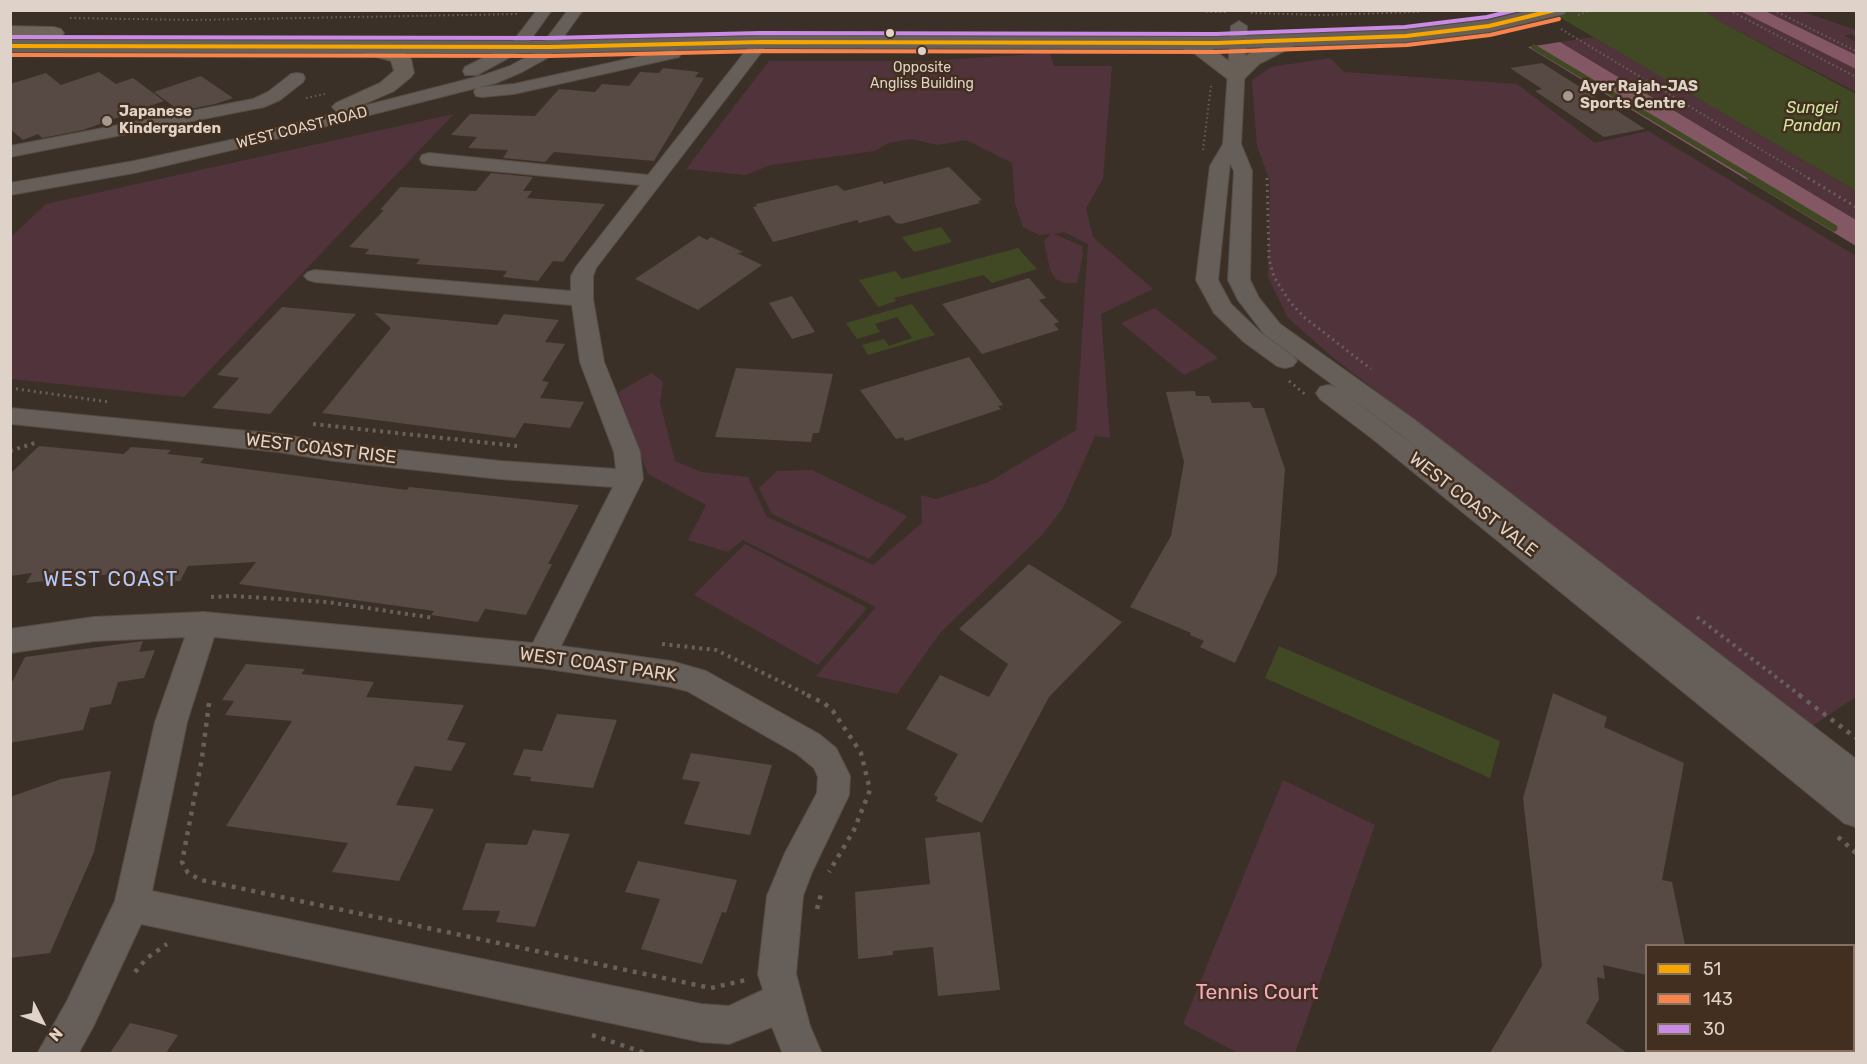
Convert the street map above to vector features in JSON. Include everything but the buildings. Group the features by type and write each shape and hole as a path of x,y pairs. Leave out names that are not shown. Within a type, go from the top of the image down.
{"highway":[{"path":"10,31 59,26"}],"main road":[{"path":"556,39 1239,24 1279,27 1435,20 1504,10"},
{"path":"59,26 523,39 1189,44 1239,24 1288,42 1406,36 1489,26 1548,13"},
{"path":"10,46 346,46 523,39"},
{"path":"1189,44 1202,50 1236,76 1252,60 1288,42"},
{"path":"343,106 387,87 399,80 404,73 401,59 395,54 385,50 346,46"}],"street":[{"path":"523,39 545,10"},
{"path":"556,39 576,10"},
{"name":"WEST COAST VALE","path":"1239,24 1232,144 1220,166 1207,280 1222,308 1252,337 1402,448 1857,812"},
{"name":"WEST COAST ROAD","path":"17,171 132,153 343,106 457,77 523,39"},
{"name":"WEST COAST ROAD","path":"10,189 134,167 461,88 508,72 543,54 556,39"},
{"path":"541,656 630,479 627,452 592,362 582,299 582,276 586,267 761,42"},
{"path":"461,88 477,92 514,89 673,54"},
{"path":"508,72 507,77 512,82 545,82"},
{"path":"10,152 35,149 258,103 274,96 297,78"},
{"name":"WEST COAST VALE","path":"1232,144 1243,171 1239,280 1249,300 1272,329 1406,426 1857,778"},
{"path":"17,171 35,149"},
{"path":"429,159 654,182"},
{"path":"315,276 582,299"},
{"name":"WEST COAST RISE","path":"12,416 279,443 334,452 500,470 630,479"},
{"path":"57,1053 85,1004 132,904 171,722 203,611"},
{"name":"WEST COAST PARK","path":"10,641 203,611 671,674 695,680 808,744 825,758 834,776 833,795 797,865 785,896 780,928 777,974 792,1030 803,1053"},
{"path":"132,904 701,1023 729,1024 758,1014 783,999"}],"path":[{"path":"1728,10 1857,76"},
{"path":"1773,10 1857,51"},
{"path":"1206,12 1239,24 1319,15 1423,12"},
{"path":"1548,13 1661,91 1857,207"},
{"path":"59,26 216,20 520,14"},
{"path":"1602,101 1661,91"},
{"path":"1265,172 1269,190 1269,259 1274,277"},
{"path":"203,611 234,596 327,602 438,618"},
{"path":"660,644 716,650 824,703 861,753 870,790 854,830 824,881 816,912"},
{"path":"210,693 202,758 182,862 188,873 201,880 711,988 746,980 750,969"},
{"path":"128,982 147,958 161,946 173,941"},
{"path":"581,1032 648,1053"}],"green space":[{"path":"1705,11 1801,11 1856,30 1856,37 1851,34 1845,36 1856,42 1856,92 1721,22"},
{"path":"1594,37 1856,191 1856,220 1560,42"},
{"path":"1050,53 1054,66 1112,66 1103,179 1086,208 1093,237 1153,289 1101,314 1110,438 1095,436 1063,508 1042,535 940,633 897,694 816,676 876,607 743,540 728,552 688,540 706,505 648,474 618,392 652,373 663,382 660,403 675,461 701,472 748,477 767,517 873,565 922,523 921,495 936,499 989,482 1076,430 1088,244 1064,232 1054,234 1082,246 1083,255 1077,283 1065,283 1056,279 1050,270 1044,241 1051,234 1039,235 1023,227 1015,203 1012,163 966,140 938,145 912,139 888,143 875,151 771,165 745,175 686,169 769,61 927,61"},
{"path":"1330,58 1344,72 1517,84 1595,143 1648,131 1856,256 1856,697 1812,726 1336,360 1288,318 1268,277 1270,181 1257,146 1252,80 1271,67"},
{"path":"454,114 184,397 11,379 11,237 46,204"},
{"path":"1155,308 1218,358 1184,375 1121,323"},
{"path":"812,470 907,516 869,559 772,514 759,488 777,471"},
{"path":"745,544 867,608 818,665 694,595"},
{"name":"Tennis Court","path":"1283,780 1375,825 1295,1053 1238,1053 1183,1024"}],"shaded area":[{"path":"1740,11 1765,11 1856,55 1856,69"},
{"path":"1560,42 1856,220 1856,246 1528,47"}],"water":[{"name":"Sungei Pandan","path":"1549,11 1705,11 1721,22 1856,94 1856,191"},
{"path":"941,227 952,242 914,252 902,237"},
{"path":"1018,248 1037,269 992,283 983,275 894,298 896,301 878,307 859,280 895,271 902,279"},
{"path":"912,304 935,335 868,355 862,345 884,339 889,346 912,338 897,317 875,324 880,332 857,339 846,323"},
{"path":"1279,646 1500,741 1490,778 1265,678"}],"waterway":[{"path":"1534,47 1754,179"},
{"path":"1751,178 1834,228"}],"transit line":[{"name":"30","path":"10,37 550,38 761,33 1216,34 1405,27 1487,17 1516,10"},
{"name":"51","path":"10,46 550,47 761,42 1216,43 1406,36 1489,26 1555,10"},
{"name":"143","path":"10,55 550,56 761,51 1216,52 1407,45 1490,35 1559,19"}],"place":[{"name":"Opposite Angliss Building","path":"922,51"},
{"name":"Ayer Rajah-JAS Sports Centre","path":"1568,96"},
{"name":"Japanese Kindergarden","path":"107,121"}],"district":[{"name":"WEST COAST","path":"111,580"}]}
